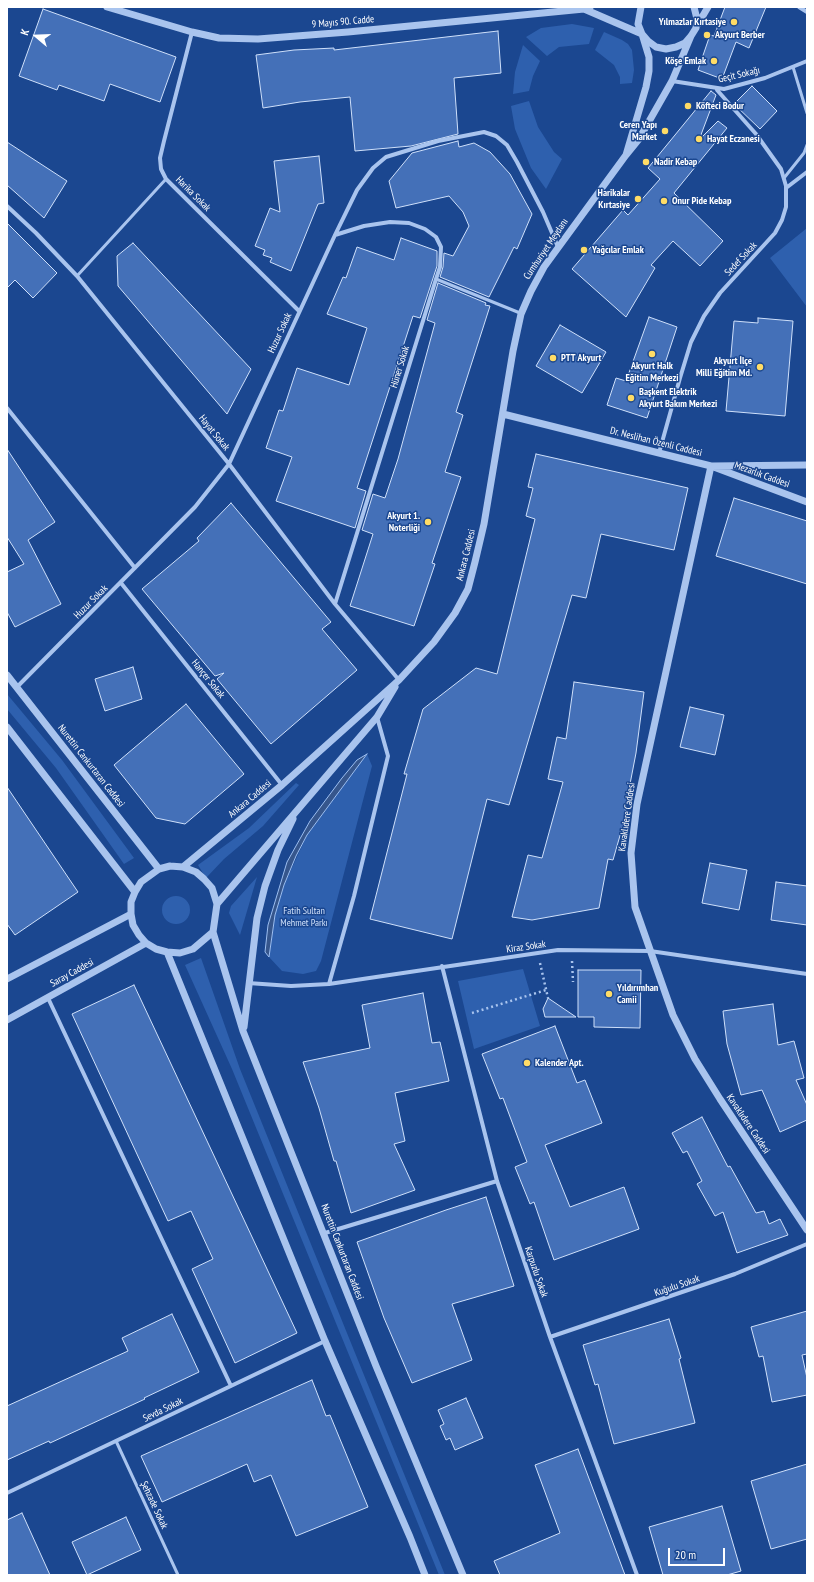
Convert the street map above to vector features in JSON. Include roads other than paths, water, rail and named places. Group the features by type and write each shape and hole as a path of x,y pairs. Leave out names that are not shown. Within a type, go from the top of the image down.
{"street":[{"name":"9 Mayıs 90. Cadde","path":"107,7 192,32 219,38 258,39 348,32 586,8 642,34"},
{"name":"Cumhuriyet Meydanı","path":"626,155 649,71 649,57 638,24 641,7"},
{"path":"694,7 697,19 696,28"},
{"name":"Cumhuriyet Meydanı","path":"642,34 648,42 656,47 666,49 676,47 685,43 691,36 708,7"},
{"path":"799,7 807,12"},
{"name":"Harika Sokak","path":"192,32 160,158 161,169 166,179 299,311"},
{"name":"Cumhuriyet Meydanı","path":"503,414 513,351 521,314 531,291 558,247 639,139 672,81 691,36"},
{"name":"Geçit Sokağı","path":"672,81 717,90 747,83 807,61"},
{"name":"Sedef Sokak","path":"659,453 691,342 704,316 720,293 775,233 786,206 786,188 780,169 756,134 717,90"},
{"name":"Huzur Sokak","path":"17,687 195,508 229,464 299,311 357,190 373,168 386,157 438,141 484,132 496,136 508,145 532,190 558,247"},
{"path":"786,188 807,172"},
{"name":"Hayat Sokak","path":"7,206 36,233 77,276 229,464 334,604 399,680"},
{"name":"Hüner Sokak","path":"334,604 440,267 442,247 436,237 425,229 409,223 390,222 364,226 335,235"},
{"path":"7,408 135,568"},
{"name":"Dr. Neslihan Özenli Caddesi","path":"503,414 711,466 807,465"},
{"name":"Ankara Caddesi","path":"183,867 282,785 399,680 434,642 455,613 468,589 484,524 503,414"},
{"name":"Mezarlık Caddesi","path":"711,466 807,502"},
{"name":"Kavaklıdere Caddesi","path":"711,466 637,804 631,853 635,908 672,1015 695,1059 807,1230"},
{"name":"Hançer Sokak","path":"121,583 282,785"},
{"name":"Nurettin Cankurtaran Caddesi","path":"7,675 159,869"},
{"name":"Ankara Caddesi","path":"217,904 377,717 399,680"},
{"path":"329,984 354,896 388,756 377,717"},
{"path":"7,727 135,892"},
{"name":"Ankara Caddesi","path":"243,1031 257,918 265,886 278,850 298,808"},
{"path":"170,866 183,867 196,872 204,878 212,888 217,904 213,932 193,949 180,953 167,952 156,949 146,943 136,930 131,914 135,892 141,882 149,874 170,866"},
{"path":"7,979 131,914"},
{"name":"Nurettin Cankurtaran Caddesi","path":"213,932 243,1031 325,1233 376,1366 463,1575"},
{"name":"Saray Caddesi","path":"7,1020 146,943"},
{"name":"Kiraz Sokak","path":"248,983 291,986 329,984 442,966 558,950 650,951 807,974"},
{"path":"167,952 325,1341 407,1530 424,1575"},
{"name":"Karpuzlu Sokak","path":"442,966 497,1182 550,1338 637,1575"},
{"path":"48,998 232,1386"},
{"path":"325,1233 497,1182"},
{"name":"Kuğulu Sokak","path":"550,1338 735,1274 807,1244"},
{"name":"Sevda Sokak","path":"7,1493 325,1341"}],"lane":[{"path":"793,67 807,113"},
{"path":"784,178 804,153 807,145"},
{"path":"77,276 166,179"},
{"path":"436,279 521,314"},
{"name":"Şehzade Sokak","path":"116,1441 178,1575"}],"place":[{"name":"Yılmazlar Kırtasiye","path":"734,22"},
{"name":"Akyurt Berber","path":"707,35"},
{"name":"Köşe Emlak","path":"714,61"},
{"name":"Köfteci Bodur","path":"688,106"},
{"name":"Ceren Yapı Market","path":"665,131"},
{"name":"Hayat Eczanesi","path":"699,139"},
{"name":"Nadir Kebap","path":"646,162"},
{"name":"Harikalar Kırtasiye","path":"638,199"},
{"name":"Onur Pide Kebap","path":"664,201"},
{"name":"Yağcılar Emlak","path":"584,250"},
{"name":"Akyurt Halk Eğitim Merkezi","path":"652,354"},
{"name":"PTT Akyurt","path":"553,358"},
{"name":"Akyurt İlçe Milli Eğitim Md.","path":"760,367"},
{"name":"Başkent Elektrik Akyurt Bakım Merkezi","path":"631,398"},
{"name":"Akyurt 1. Noterliği","path":"428,522"},
{"name":"Yıldırımhan Camii","path":"609,994"},
{"name":"Kalender Apt.","path":"527,1063"}],"park label":[{"name":"Fatih Sultan Mehmet Parkı","path":"304,916"}]}
